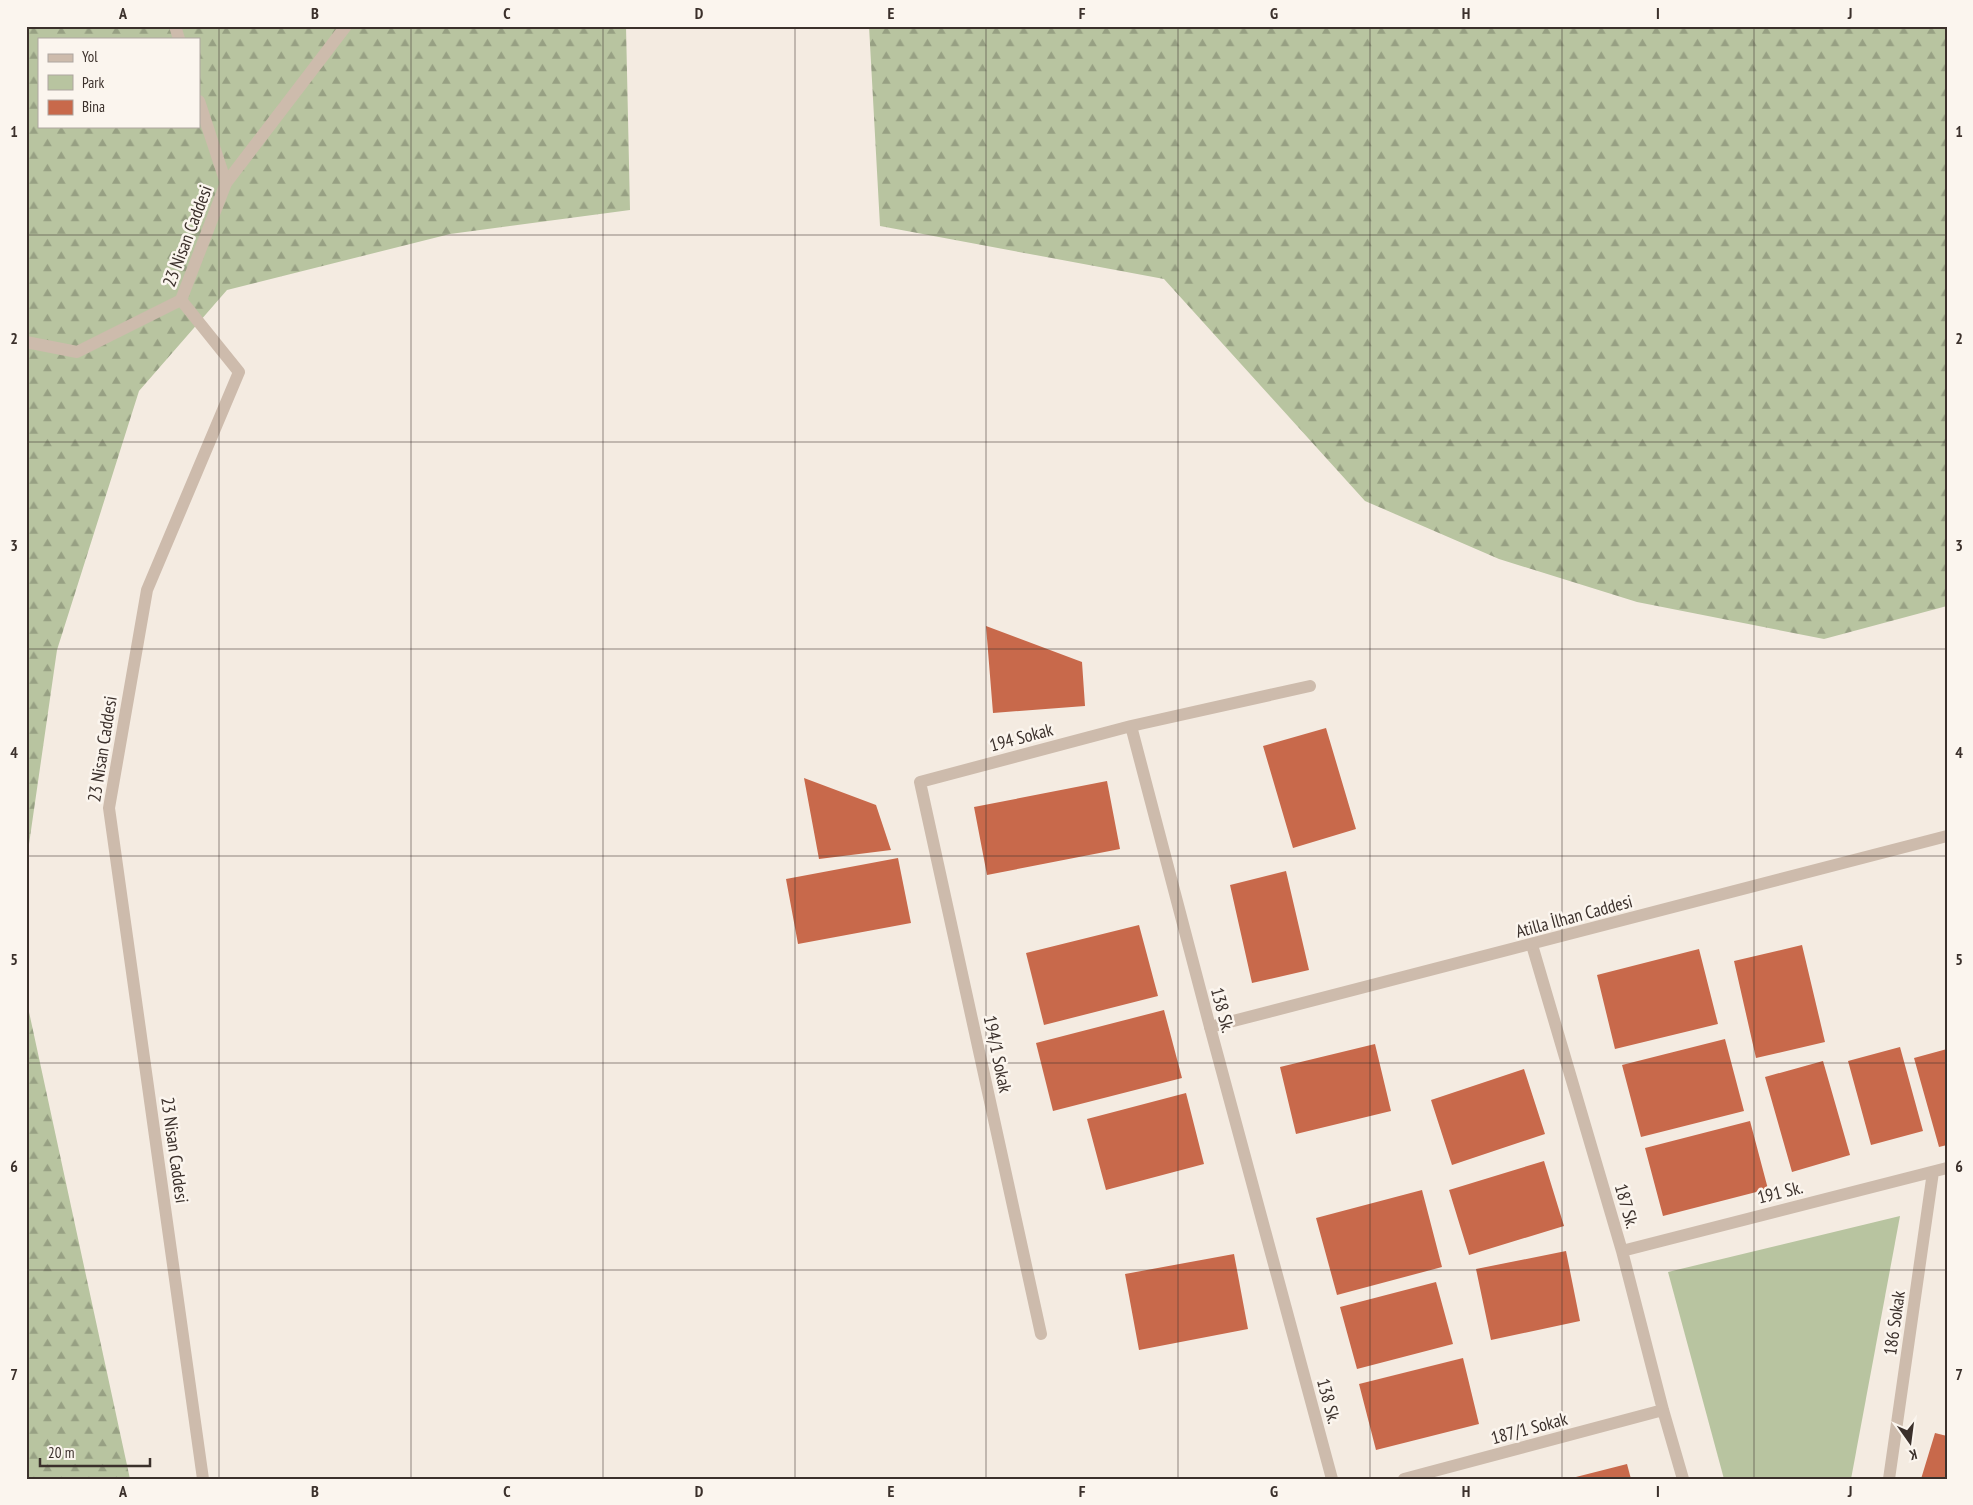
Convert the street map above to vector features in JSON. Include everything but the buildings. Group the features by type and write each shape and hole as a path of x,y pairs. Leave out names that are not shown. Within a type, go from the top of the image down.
{"street":[{"path":"175,26 179,38"},
{"path":"226,183 346,26"},
{"name":"23 Nisan Caddesi","path":"200,103 226,183 181,300 239,372 147,590 109,808 204,1479"},
{"path":"26,342 77,352 181,300"},
{"path":"1131,726 1310,686"},
{"name":"194 Sokak","path":"920,782 1131,726"},
{"name":"138 Sk.","path":"1131,726 1210,1028 1332,1479"},
{"name":"194/1 Sokak","path":"920,782 1041,1334"},
{"name":"Atilla İlhan Caddesi","path":"1210,1028 1947,836"},
{"name":"187 Sk.","path":"1532,944 1622,1251 1683,1479"},
{"name":"191 Sk.","path":"1622,1251 1947,1168"},
{"name":"186 Sokak","path":"1889,1479 1933,1172"},
{"name":"187/1 Sokak","path":"1404,1479 1663,1410"}],"green space":[{"path":"26,26 626,26 630,210 450,234 227,290 139,391 57,650 26,865"},
{"path":"869,26 1947,26 1947,606 1824,639 1637,602 1499,559 1365,501 1164,279 880,226"},
{"path":"26,998 130,1479 26,1479"},
{"path":"1900,1216 1851,1479 1724,1479 1668,1272"}]}
